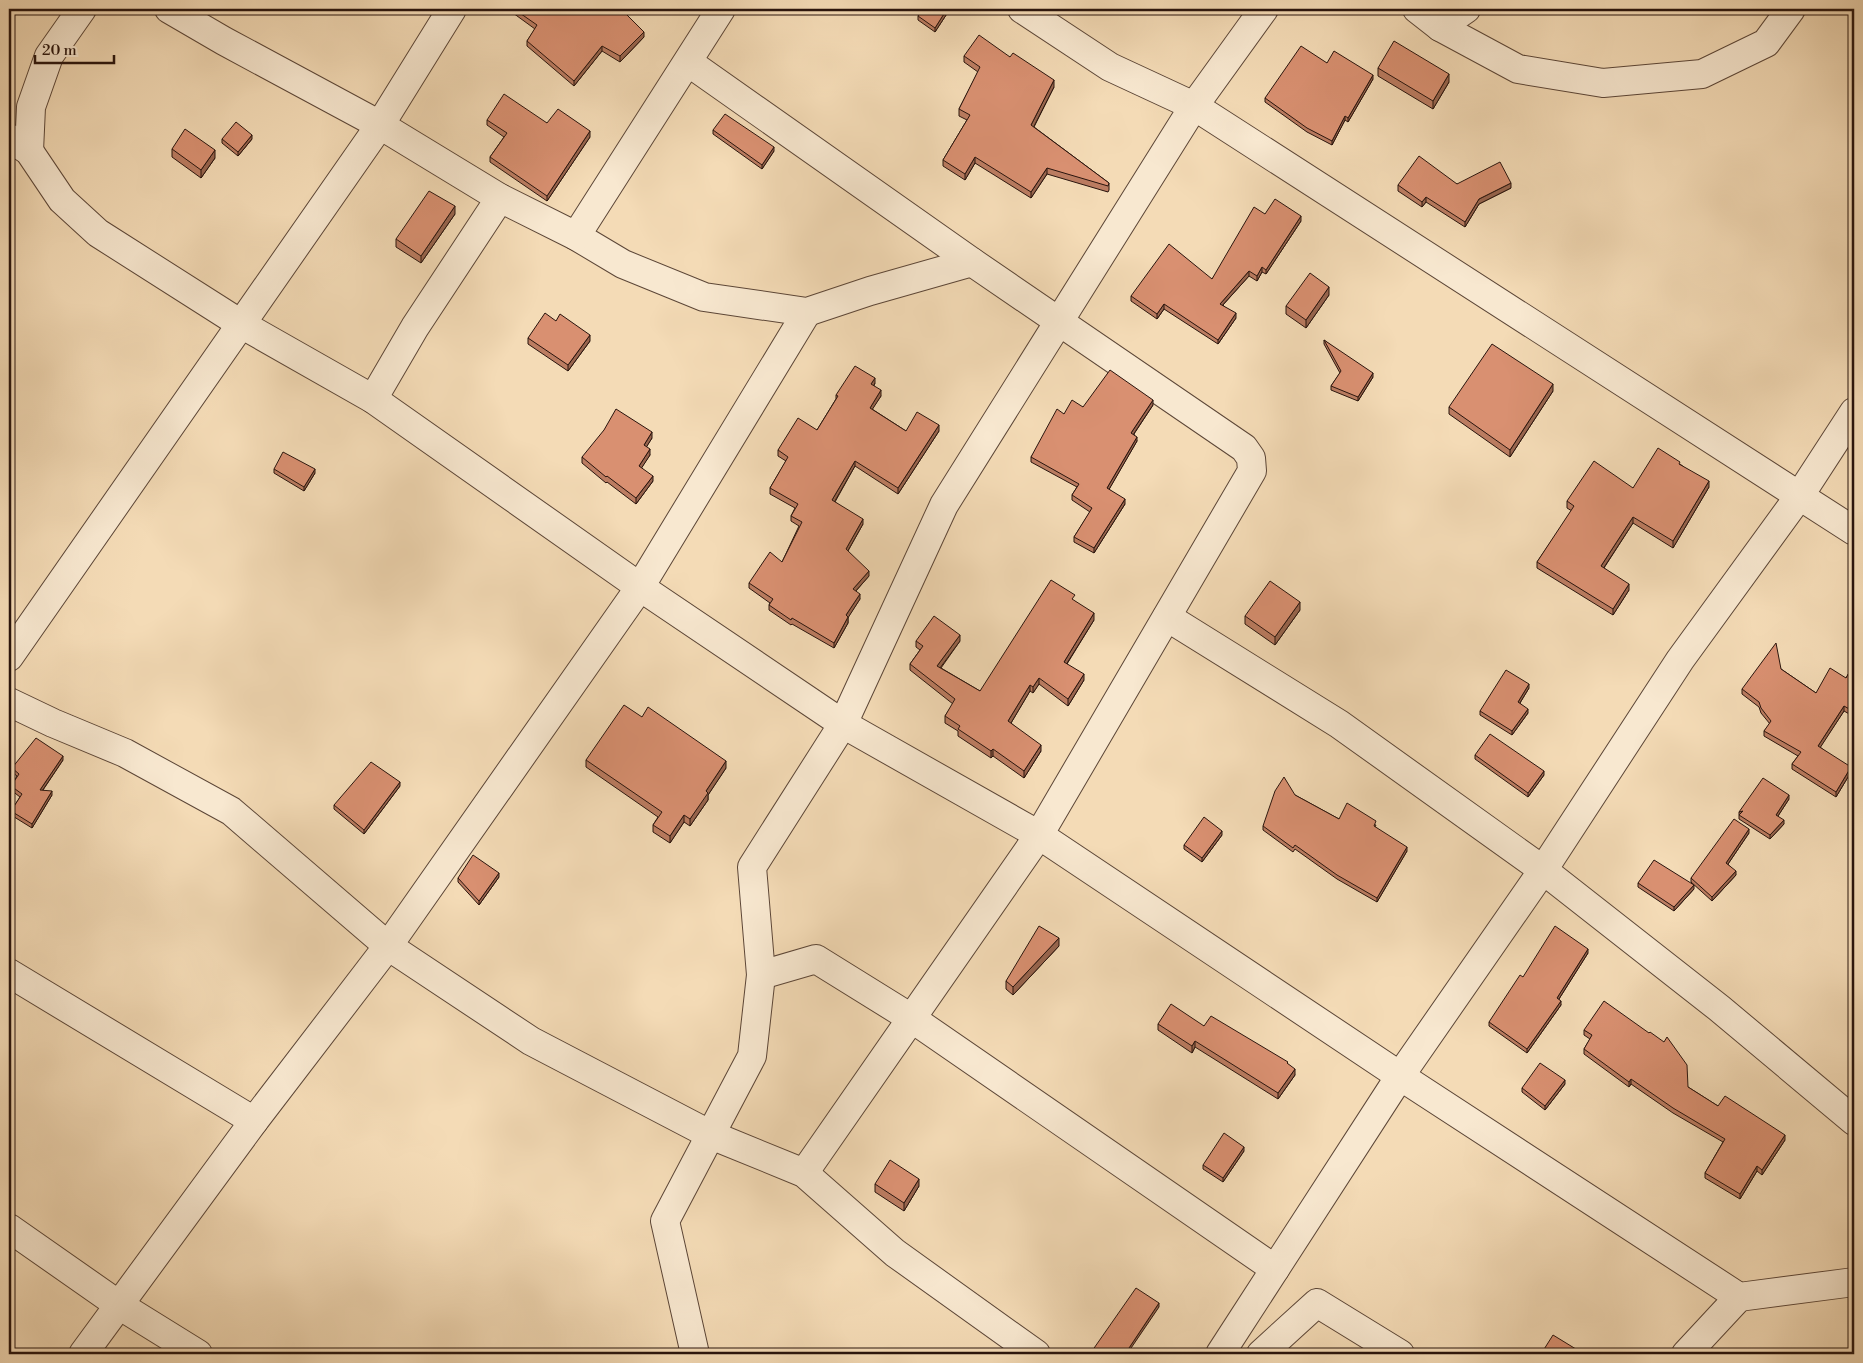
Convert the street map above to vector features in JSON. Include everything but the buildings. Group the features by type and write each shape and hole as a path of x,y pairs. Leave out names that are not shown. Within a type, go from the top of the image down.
{"street":[{"path":"82,9 49,56 19,145 62,200 98,233 241,324 373,399 640,587 844,724 1039,835 1400,1076 1738,1297"},
{"path":"169,9 224,42 380,125 500,198 576,236 623,264 704,297 807,312 870,291 972,262"},
{"path":"9,657 380,125 452,9"},
{"path":"576,236 721,9"},
{"path":"1022,9 1110,67 1194,106 1854,531"},
{"path":"695,1354 665,1221 752,1056 761,975 752,867 844,724 944,505 1194,106 1264,9"},
{"path":"1417,9 1440,27 1518,69 1603,84 1702,74 1766,43 1791,9"},
{"path":"1440,27 1466,9"},
{"path":"688,62 972,262 1244,448 1251,458 1252,471 1039,835 804,1173"},
{"path":"373,399 415,327 500,198"},
{"path":"83,1354 254,1121 388,946 640,587 807,312"},
{"path":"1220,1354 1400,1076 1543,870 1680,660 1800,495 1854,412"},
{"path":"1167,617 1339,724 1543,870 1718,1008 1854,1121"},
{"path":"9,702 53,723 125,753 231,811 388,946 530,1041 711,1134 804,1173 895,1254 1036,1354"},
{"path":"761,975 816,959 912,1018 1275,1268"},
{"path":"9,973 254,1121"},
{"path":"9,1228 119,1306 198,1354"},
{"path":"1686,1354 1738,1297 1854,1282"},
{"path":"1261,1354 1317,1304 1400,1354"}]}
